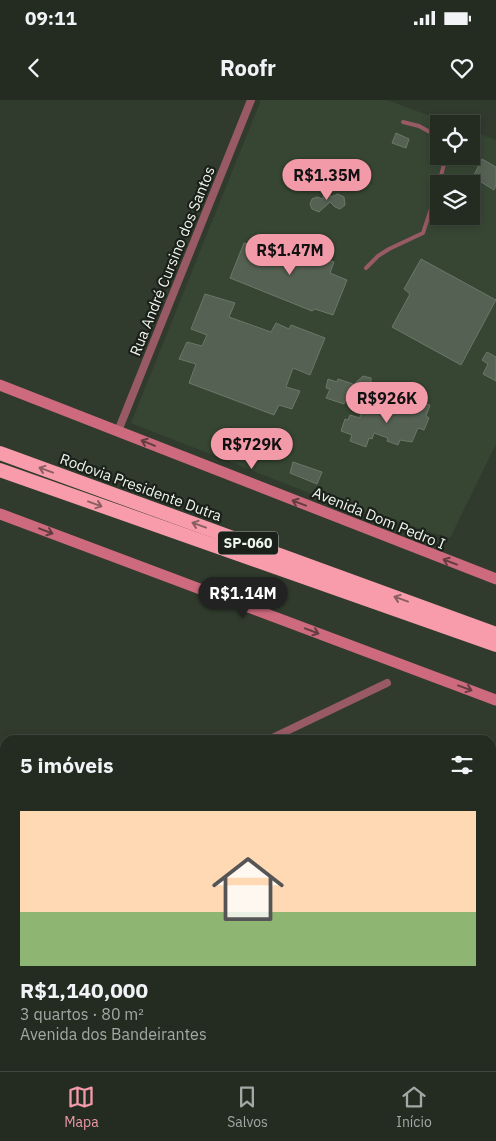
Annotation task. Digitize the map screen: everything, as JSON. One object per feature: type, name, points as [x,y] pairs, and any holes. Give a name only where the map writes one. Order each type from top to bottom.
[{"type":"highway","name":"Rodovia Presidente Dutra","points":[[0,453],[496,634]]},
{"type":"highway","name":"Rodovia Presidente Dutra","points":[[0,470],[496,645]]},
{"type":"main road","name":"Avenida Dom Pedro I","points":[[0,385],[496,579]]},
{"type":"main road","points":[[0,514],[496,700]]},
{"type":"street","name":"Rua André Cursino dos Santos","points":[[118,431],[251,100]]},
{"type":"street","points":[[279,735],[388,683]]},
{"type":"lane","points":[[403,122],[430,131]]},
{"type":"lane","points":[[366,268],[378,256],[389,249],[422,233],[430,210]]},
{"type":"shaded area","points":[[261,100],[387,100],[430,116],[430,165],[480,165],[480,134],[496,140],[496,444],[450,538],[322,498],[131,423]]},
{"type":"building","points":[[396,133],[409,139],[406,148],[392,143]]},
{"type":"building","points":[[482,159],[496,167],[496,185],[494,190],[480,181],[480,175],[474,175]]},
{"type":"building","points":[[324,190],[329,190],[331,197],[338,194],[344,197],[345,205],[340,209],[330,202],[319,212],[312,209],[310,204],[312,199],[317,197],[323,199]]},
{"type":"building","points":[[264,238],[334,262],[330,273],[347,280],[333,315],[315,309],[312,311],[230,278],[244,243],[259,247]]},
{"type":"building","points":[[421,259],[496,300],[461,365],[392,327],[410,294],[404,289]]},
{"type":"building","points":[[205,294],[235,303],[229,317],[271,332],[276,323],[289,329],[291,325],[325,338],[310,375],[293,368],[286,387],[300,391],[292,409],[279,405],[274,415],[189,383],[196,364],[179,359],[187,342],[202,346],[207,335],[191,329]]},
{"type":"building","points":[[487,352],[496,357],[496,381],[483,374],[488,364],[482,360]]},
{"type":"building","points":[[363,376],[371,378],[371,385],[366,390],[352,386]]},
{"type":"building","points":[[328,379],[337,382],[338,379],[353,384],[344,404],[326,398],[330,389],[326,388]]},
{"type":"building","points":[[416,401],[430,405],[426,416],[429,418],[424,430],[418,428],[412,442],[400,440],[398,445],[387,441],[388,438],[374,433],[372,439],[369,438],[366,447],[350,441],[352,435],[341,431],[345,419],[348,420],[350,415],[360,418],[361,409],[365,407],[382,414],[383,412],[392,414],[396,405],[412,412]]},
{"type":"building","points":[[293,462],[322,472],[317,484],[290,473]]},
{"type":"waterway","points":[[496,798],[496,808]]}]
